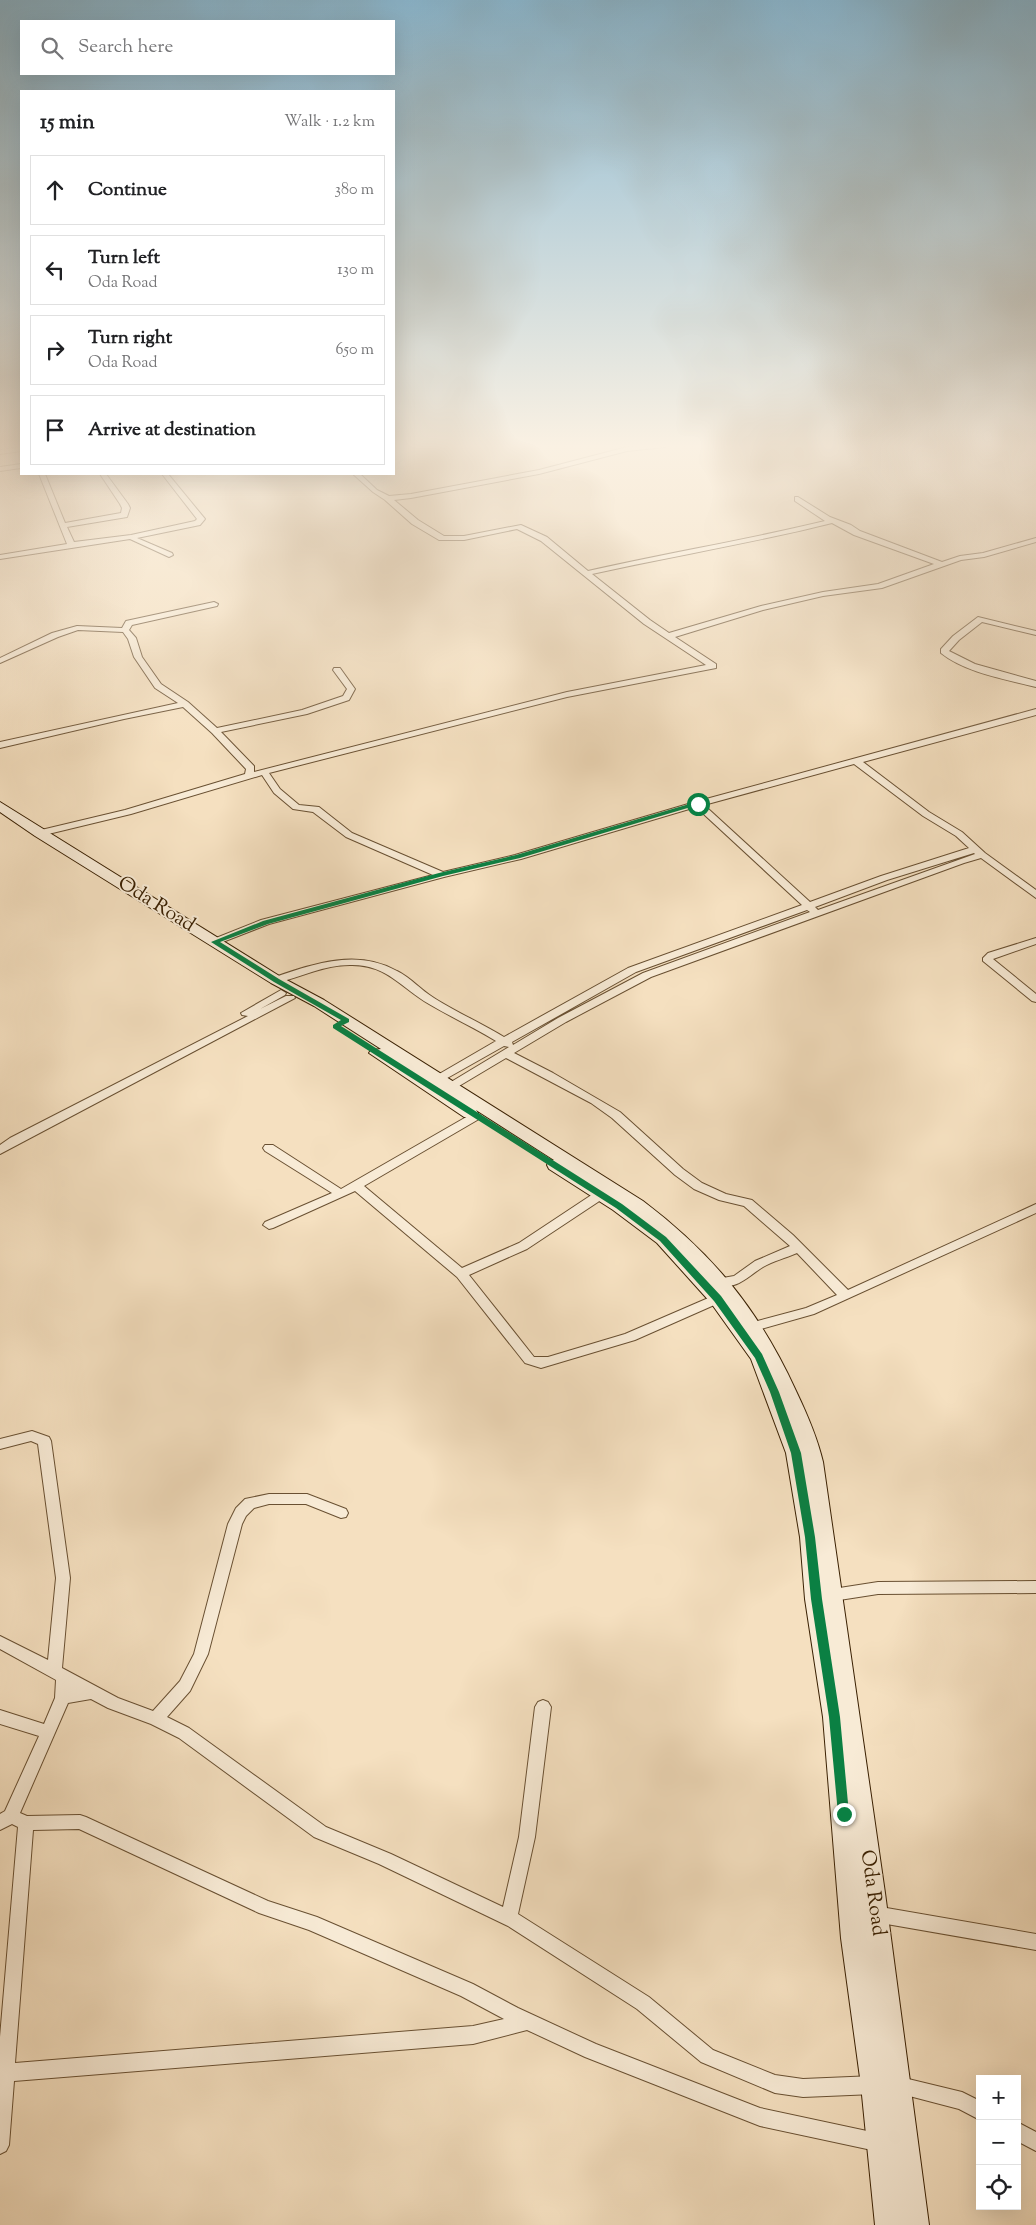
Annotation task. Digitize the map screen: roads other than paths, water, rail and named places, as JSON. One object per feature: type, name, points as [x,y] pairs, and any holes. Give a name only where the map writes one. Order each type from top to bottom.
[{"type":"street","points":[[0,557],[53,549]]},
{"type":"street","points":[[157,549],[168,555]]},
{"type":"street","points":[[40,833],[128,812],[264,772],[567,695],[713,666],[647,622],[557,549]]},
{"type":"street","points":[[588,573],[701,549]]},
{"type":"street","points":[[898,549],[941,564]]},
{"type":"street","points":[[669,636],[761,608],[824,594],[879,586],[941,564],[1001,549]]},
{"type":"street","points":[[125,630],[130,624],[143,619],[214,604]]},
{"type":"street","points":[[1036,633],[981,619],[956,638],[944,651],[954,658],[967,663],[1036,684]]},
{"type":"street","points":[[0,661],[55,635],[77,628],[125,630],[132,638],[138,657],[158,686],[185,704],[215,730],[236,755],[252,768],[250,776]]},
{"type":"street","points":[[215,730],[304,712],[346,698],[351,689],[337,670]]},
{"type":"street","points":[[0,745],[185,704]]},
{"type":"street","points":[[215,942],[265,922],[518,857],[698,804],[1036,712]]},
{"type":"street","points":[[857,762],[926,814],[959,834],[979,852],[1036,894]]},
{"type":"street","points":[[264,772],[277,792],[296,807],[316,809],[349,835],[442,875]]},
{"type":"street","points":[[698,804],[812,910]]},
{"type":"street","name":"Oda Road","points":[[0,806],[215,942],[282,991]]},
{"type":"street","name":"Oda Road","points":[[0,818],[198,944],[341,1023],[444,1083],[608,1185],[662,1223],[719,1290],[759,1357],[796,1453],[810,1537],[816,1599],[834,1717],[853,1938],[874,2085],[889,2225]]},
{"type":"street","points":[[444,1083],[562,1020],[650,969],[812,910],[961,861],[979,852]]},
{"type":"street","points":[[1036,941],[988,958],[989,962],[1036,999]]},
{"type":"street","points":[[0,1142],[48,1120],[150,1068],[332,964],[347,961],[371,962],[394,972],[429,1000],[508,1048],[522,1063],[549,1075],[596,1101],[616,1115],[679,1172],[698,1186],[722,1197],[748,1203],[789,1238],[846,1296]]},
{"type":"street","name":"Oda Road","points":[[341,1023],[474,1116],[535,1152],[619,1206],[663,1239],[719,1290],[754,1326],[778,1368],[810,1449],[833,1595],[875,1914],[900,2086],[916,2225]]},
{"type":"street","points":[[269,1225],[341,1194],[474,1116]]},
{"type":"street","points":[[0,1150],[48,1120]]},
{"type":"street","points":[[269,1148],[341,1194]]},
{"type":"street","points":[[355,1185],[431,1246],[461,1274],[530,1360],[541,1363],[630,1337],[737,1280],[757,1265],[797,1248]]},
{"type":"street","points":[[461,1274],[522,1246],[600,1195]]},
{"type":"street","points":[[754,1326],[810,1311],[846,1296],[1036,1208]]},
{"type":"street","points":[[0,1444],[32,1436],[44,1441],[62,1578],[59,1674],[63,1698],[12,1821],[6,2073],[0,2145]]},
{"type":"street","points":[[156,1719],[185,1686],[201,1654],[235,1524],[246,1506],[250,1502],[269,1499],[307,1499],[341,1513]]},
{"type":"street","points":[[833,1595],[897,1587],[1036,1587]]},
{"type":"street","points":[[4,1647],[113,1703],[156,1719],[184,1733],[320,1832],[385,1859],[509,1918],[643,2003],[707,2056],[775,2084],[803,2088],[874,2085]]},
{"type":"street","points":[[63,1698],[92,1692]]},
{"type":"street","points":[[509,1918],[527,1837],[543,1707]]},
{"type":"street","points":[[0,1717],[49,1732]]},
{"type":"street","points":[[12,1821],[80,1822],[264,1908],[311,1923],[467,1990],[591,2051],[731,2107],[760,2117],[880,2143],[906,2143]]},
{"type":"street","points":[[875,1914],[1036,1942]]},
{"type":"street","points":[[6,2073],[473,2035],[528,2021]]},
{"type":"street","points":[[900,2086],[962,2102],[976,2109]]},
{"type":"street","points":[[1021,2134],[1036,2142]]}]
